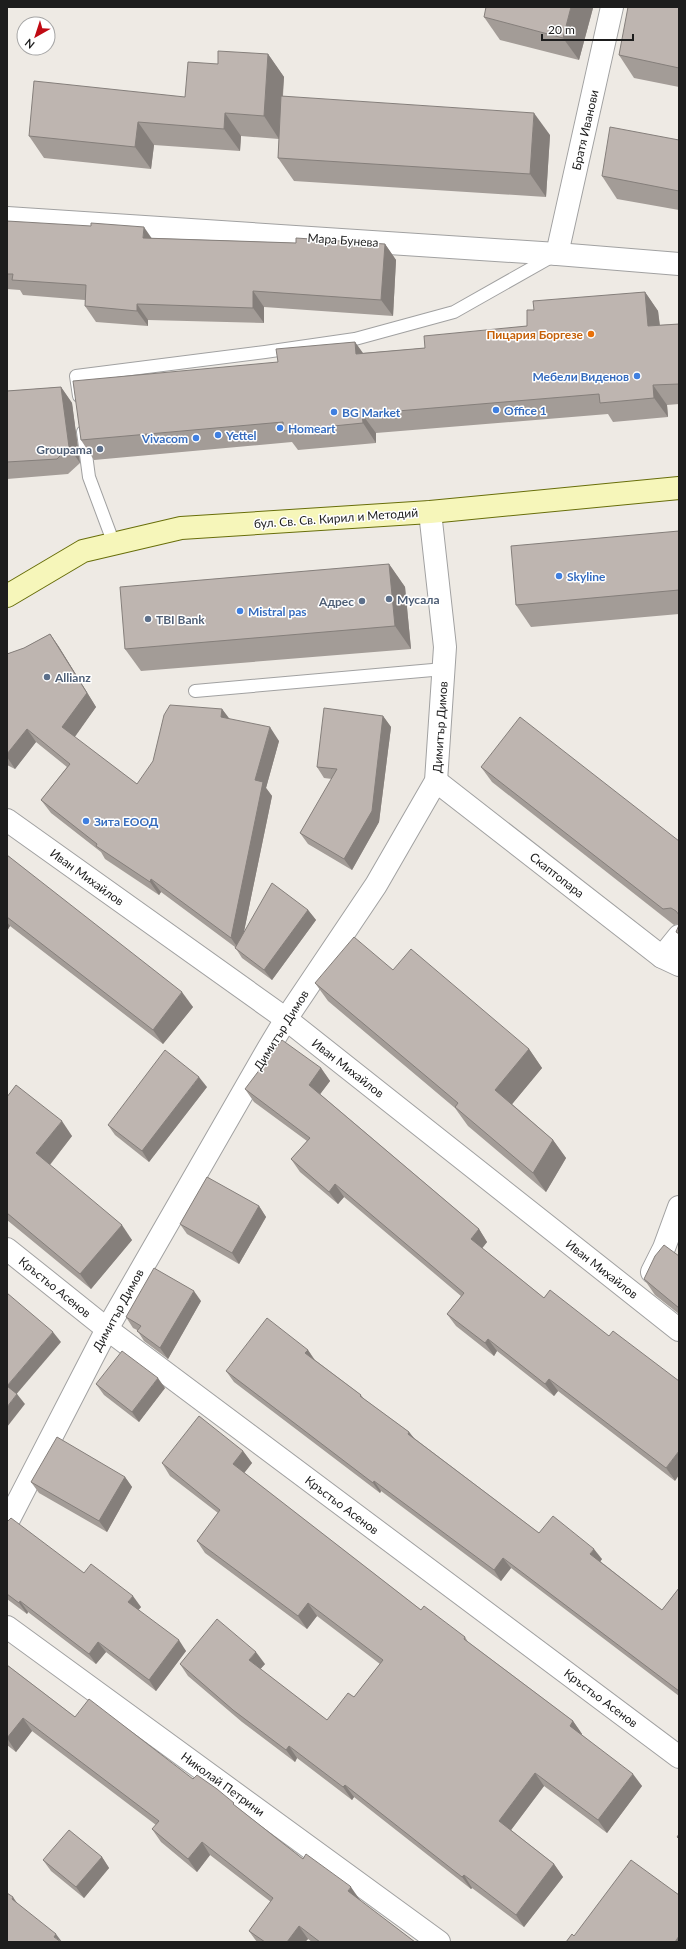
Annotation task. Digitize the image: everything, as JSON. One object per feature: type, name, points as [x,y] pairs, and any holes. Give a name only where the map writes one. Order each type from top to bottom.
[{"type":"street","name":"Братя Иванови","points":[[557,254],[612,7]]},
{"type":"street","name":"Мара Бунева","points":[[7,218],[557,254],[679,264]]},
{"type":"street","name":"бул. Св. Св. Кирил и Методий","points":[[7,596],[83,551],[181,528],[430,512],[679,488]]},
{"type":"street","name":"Димитър Димов","points":[[7,1522],[106,1329],[286,1020],[376,885],[436,781],[445,647],[430,512]]},
{"type":"street","name":"Скаптопара","points":[[436,781],[670,961]]},
{"type":"street","name":"Иван Михайлов","points":[[7,820],[286,1020],[679,1330]]},
{"type":"street","points":[[670,961],[679,936]]},
{"type":"street","points":[[639,1298],[664,1248],[679,1207]]},
{"type":"street","name":"Кръстьо Асенов","points":[[7,1249],[106,1329],[679,1757]]},
{"type":"street","name":"Николай Петрини","points":[[7,1627],[439,1942]]},
{"type":"lane","points":[[80,407],[76,376],[355,339],[454,312],[557,254]]},
{"type":"lane","points":[[82,423],[89,477],[114,544]]},
{"type":"lane","points":[[196,691],[444,669]]},
{"type":"building","points":[[486,7],[571,7],[563,38],[484,17]]},
{"type":"building","points":[[628,7],[679,7],[679,68],[619,55]]},
{"type":"building","points":[[218,51],[268,54],[264,116],[225,113],[224,129],[138,122],[135,147],[29,136],[34,81],[185,97],[188,62],[218,64]]},
{"type":"building","points":[[281,96],[534,113],[530,174],[278,158]]},
{"type":"building","points":[[610,127],[679,140],[679,191],[602,176]]},
{"type":"building","points":[[7,221],[91,226],[91,223],[144,227],[143,238],[296,243],[296,238],[385,244],[381,300],[253,291],[253,308],[137,304],[137,311],[85,306],[86,285],[12,280],[13,274],[7,274]]},
{"type":"building","points":[[645,292],[648,326],[679,324],[679,384],[653,385],[654,398],[600,403],[599,394],[362,414],[363,423],[284,431],[283,422],[81,440],[73,381],[278,362],[276,349],[355,342],[356,354],[425,348],[424,336],[527,326],[527,310],[534,310],[533,301]]},
{"type":"building","points":[[61,387],[69,447],[57,459],[7,462],[7,391]]},
{"type":"building","points":[[679,531],[679,590],[516,605],[511,546]]},
{"type":"building","points":[[389,564],[395,626],[125,649],[120,587]]},
{"type":"building","points":[[50,634],[87,693],[62,727],[137,784],[153,761],[164,715],[170,705],[222,709],[221,717],[270,727],[255,780],[263,782],[231,938],[151,879],[150,882],[96,846],[97,844],[41,800],[70,764],[27,729],[7,754],[7,654],[24,648]]},
{"type":"building","points":[[324,708],[383,716],[372,811],[344,859],[300,833],[337,769],[317,767]]},
{"type":"building","points":[[520,717],[679,841],[679,915],[671,908],[663,909],[481,767]]},
{"type":"building","points":[[7,855],[182,992],[153,1030],[7,917]]},
{"type":"building","points":[[272,883],[308,910],[264,970],[235,948]]},
{"type":"building","points":[[679,925],[679,934],[676,932]]},
{"type":"building","points":[[354,937],[393,970],[411,949],[529,1049],[495,1090],[553,1140],[533,1173],[455,1107],[458,1103],[315,983]]},
{"type":"building","points":[[282,1040],[321,1068],[309,1085],[479,1229],[471,1239],[544,1298],[550,1290],[609,1336],[613,1331],[679,1381],[679,1451],[666,1468],[549,1379],[545,1384],[488,1339],[485,1343],[447,1314],[464,1293],[335,1184],[329,1192],[291,1159],[310,1138],[245,1089]]},
{"type":"building","points":[[165,1050],[199,1077],[142,1151],[108,1125]]},
{"type":"building","points":[[16,1085],[62,1121],[36,1153],[122,1225],[80,1274],[7,1213],[7,1097]]},
{"type":"building","points":[[207,1177],[259,1206],[232,1253],[180,1224]]},
{"type":"building","points":[[664,1245],[679,1256],[679,1308],[644,1279],[655,1256]]},
{"type":"building","points":[[154,1268],[194,1291],[160,1348],[137,1331],[141,1326],[126,1317]]},
{"type":"building","points":[[7,1293],[53,1332],[7,1386]]},
{"type":"building","points":[[267,1318],[308,1350],[305,1353],[409,1432],[408,1434],[539,1533],[553,1516],[594,1549],[590,1554],[662,1610],[679,1588],[679,1691],[503,1558],[494,1570],[374,1481],[373,1483],[226,1371]]},
{"type":"building","points":[[122,1351],[158,1378],[132,1412],[96,1384]]},
{"type":"building","points":[[7,1386],[17,1394],[7,1407]]},
{"type":"building","points":[[199,1416],[243,1451],[233,1464],[421,1610],[424,1606],[465,1637],[464,1639],[573,1721],[570,1726],[633,1774],[598,1820],[535,1773],[499,1821],[554,1864],[516,1915],[464,1875],[462,1877],[345,1785],[343,1787],[289,1746],[286,1750],[233,1710],[180,1664],[217,1619],[256,1652],[249,1660],[327,1720],[348,1693],[354,1697],[383,1660],[308,1603],[298,1616],[197,1541],[220,1510],[162,1463]]},
{"type":"building","points":[[57,1437],[125,1477],[99,1521],[31,1482]]},
{"type":"building","points":[[11,1518],[84,1573],[91,1564],[133,1596],[128,1602],[179,1640],[149,1680],[98,1642],[89,1654],[20,1601],[19,1603],[7,1594],[7,1522]]},
{"type":"building","points":[[7,1665],[75,1717],[89,1699],[193,1779],[197,1775],[217,1789],[234,1803],[233,1804],[303,1859],[306,1854],[350,1886],[351,1887],[348,1891],[415,1942],[320,1942],[299,1926],[287,1942],[265,1942],[249,1931],[273,1898],[202,1842],[188,1859],[152,1829],[159,1821],[23,1718],[7,1738]]},
{"type":"building","points":[[69,1830],[102,1857],[76,1887],[43,1860]]},
{"type":"building","points":[[631,1860],[679,1895],[679,1936],[675,1942],[566,1942],[572,1934],[574,1936]]},
{"type":"building","points":[[7,1893],[13,1897],[12,1899],[56,1934],[54,1937],[61,1942],[7,1942]]},
{"type":"place","name":"Пицария Боргезе","points":[[591,334]]},
{"type":"place","name":"Мебели Виденов","points":[[637,376]]},
{"type":"place","name":"Office 1","points":[[496,410]]},
{"type":"place","name":"BG Market","points":[[334,412]]},
{"type":"place","name":"Homeart","points":[[280,428]]},
{"type":"place","name":"Yettel","points":[[218,435]]},
{"type":"place","name":"Vivacom","points":[[196,438]]},
{"type":"place","name":"Groupama","points":[[100,449]]},
{"type":"place","name":"Skyline","points":[[559,576]]},
{"type":"place","name":"Мусала","points":[[389,599]]},
{"type":"place","name":"Адрес","points":[[362,601]]},
{"type":"place","name":"Mistral pas","points":[[240,611]]},
{"type":"place","name":"TBI Bank","points":[[148,619]]},
{"type":"place","name":"Allianz","points":[[47,677]]},
{"type":"place","name":"Зита ЕООД","points":[[86,821]]}]
